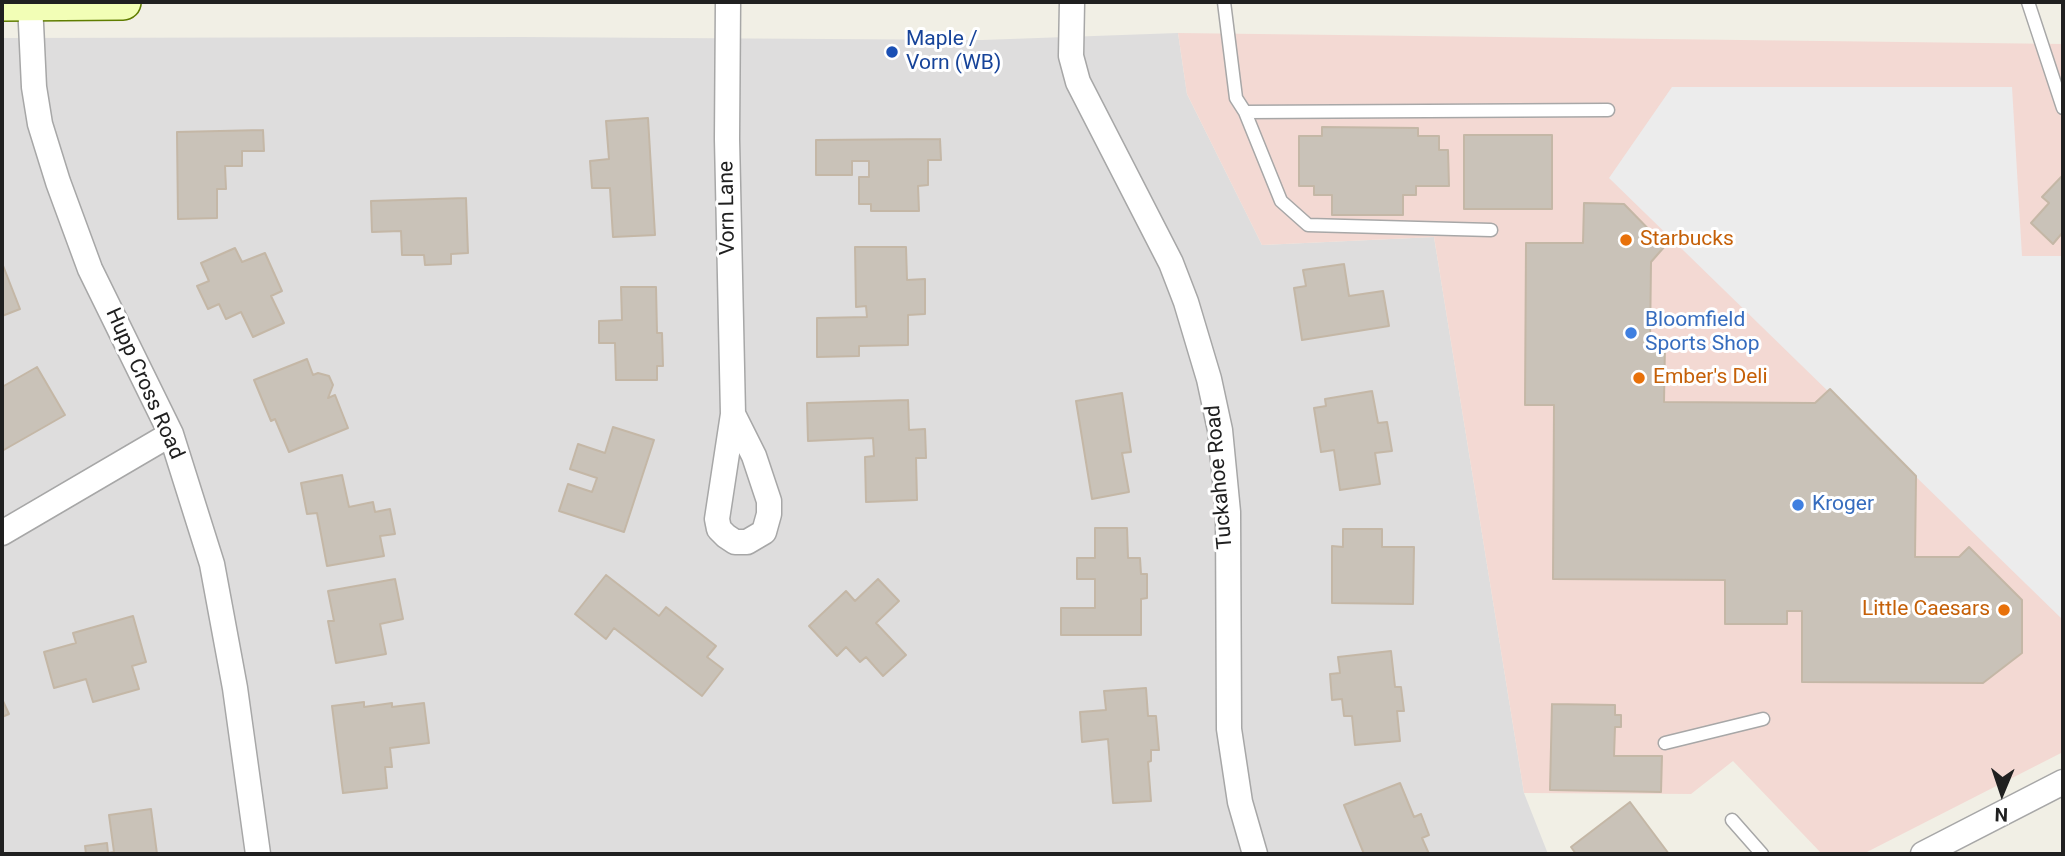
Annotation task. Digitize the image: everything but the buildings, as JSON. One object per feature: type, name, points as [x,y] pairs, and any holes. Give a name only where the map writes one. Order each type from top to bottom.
[{"type":"main road","points":[[2,2],[123,2]]},
{"type":"street","name":"Hupp Cross Road","points":[[30,2],[34,87],[40,124],[58,182],[90,269],[171,434],[212,564],[235,688],[258,854]]},
{"type":"street","name":"Vorn Lane","points":[[728,2],[727,139],[733,414]]},
{"type":"street","name":"Tuckahoe Road","points":[[1072,2],[1071,56],[1078,82],[1171,263],[1199,342],[1220,430],[1228,512],[1229,729],[1240,802],[1255,854]]},
{"type":"street","points":[[2,533],[171,434]]},
{"type":"street","points":[[1923,854],[2063,782]]},
{"type":"lane","points":[[1224,2],[1236,98],[1245,112],[1281,201],[1308,225],[1491,230]]},
{"type":"lane","points":[[2028,2],[2063,108]]},
{"type":"lane","points":[[1245,112],[1608,110]]},
{"type":"lane","points":[[1665,743],[1763,719]]},
{"type":"lane","points":[[1732,820],[1762,854]]},
{"type":"shaded area","points":[[1178,33],[1187,94],[1262,245],[1434,237],[1524,793],[1548,854],[2,854],[2,38],[982,40]]},
{"type":"shaded area","points":[[1178,33],[2063,44],[2063,752],[1863,854],[1822,854],[1733,761],[1691,794],[1524,793],[1434,237],[1262,245],[1187,94]]},
{"type":"shaded area","points":[[1672,87],[2012,87],[2022,256],[2063,256],[2063,620],[1609,178]]},
{"type":"place","name":"Maple / Vorn (WB)","points":[[892,52]]},
{"type":"place","name":"Starbucks","points":[[1626,240]]},
{"type":"place","name":"Bloomfield Sports Shop","points":[[1631,333]]},
{"type":"place","name":"Ember's Deli","points":[[1639,378]]},
{"type":"place","name":"Kroger","points":[[1798,505]]},
{"type":"place","name":"Little Caesars","points":[[2004,610]]}]
